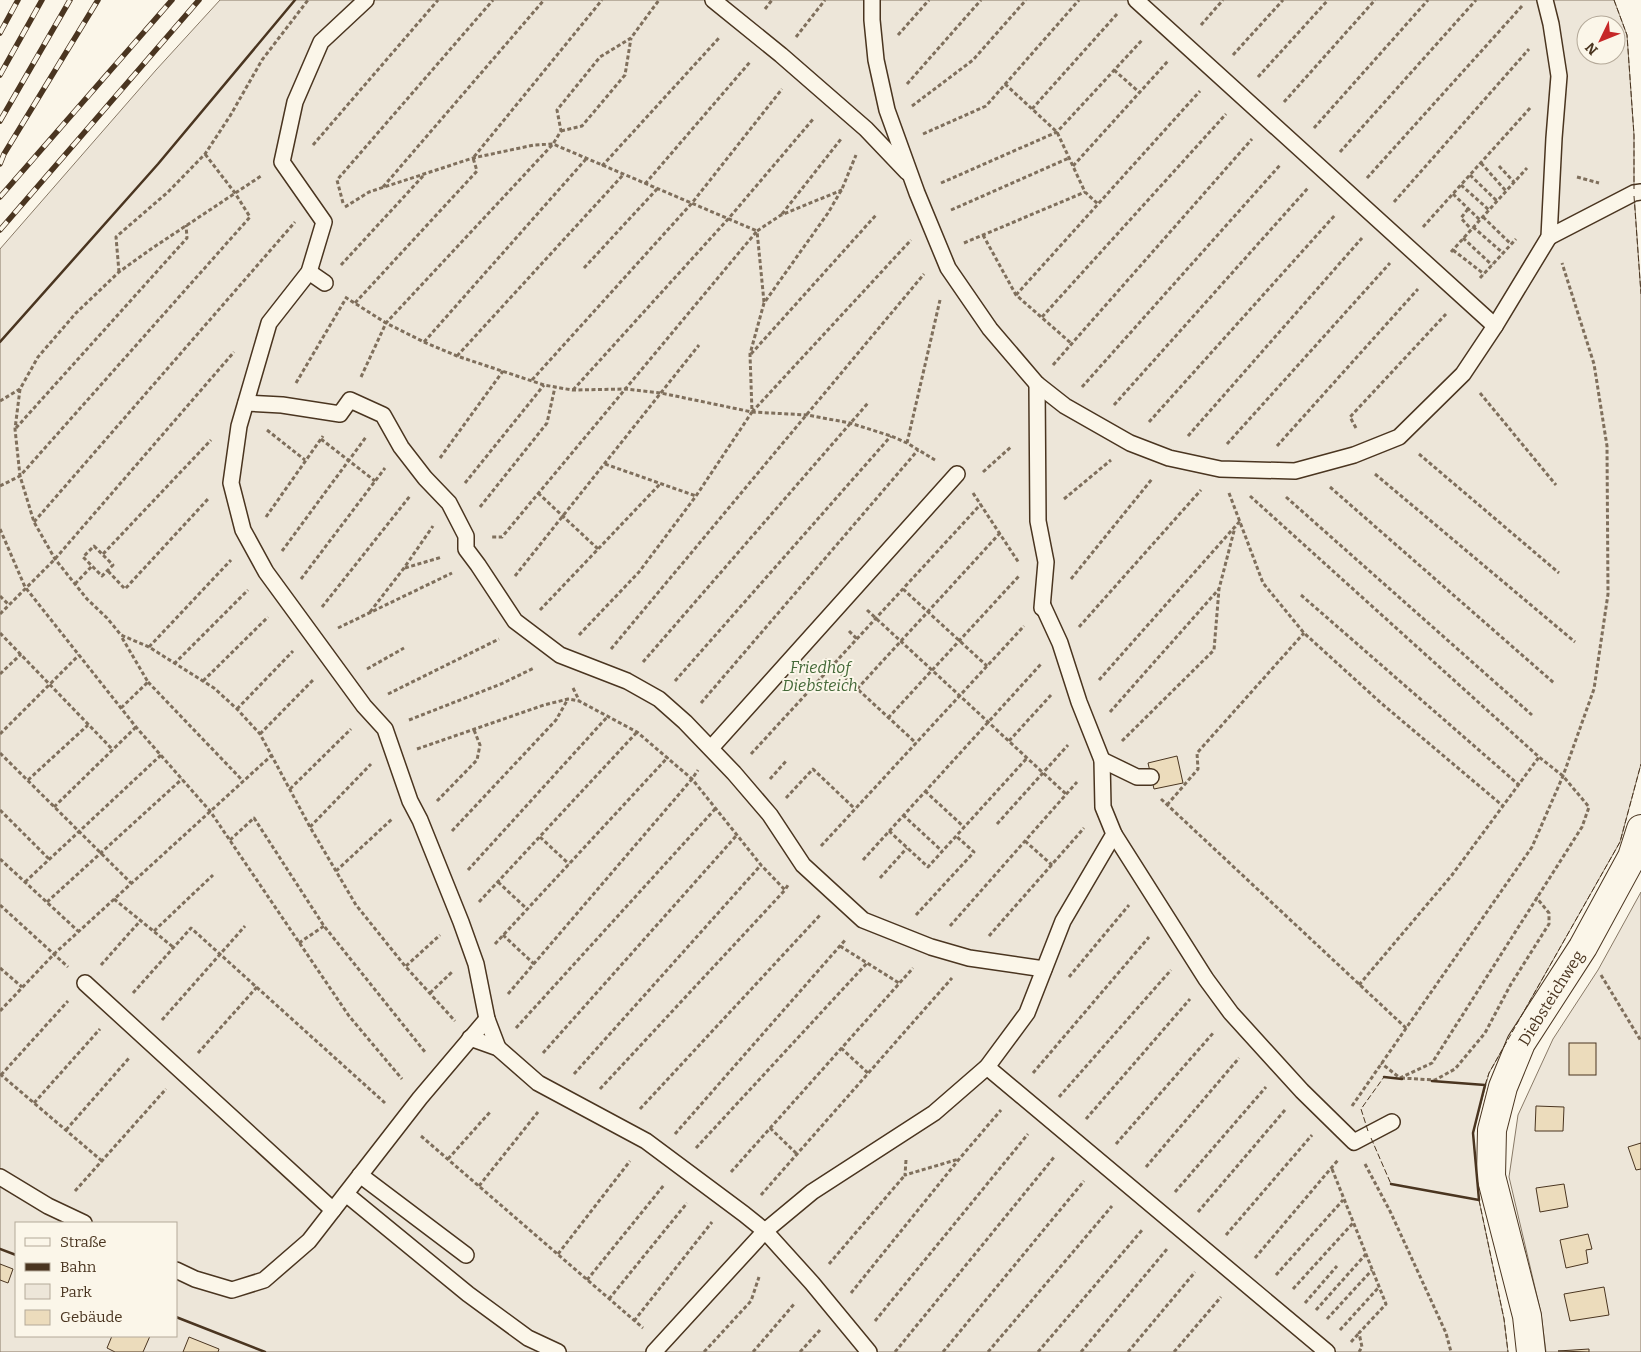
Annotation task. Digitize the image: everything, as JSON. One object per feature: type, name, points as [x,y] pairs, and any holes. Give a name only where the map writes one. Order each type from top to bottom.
[{"type":"street","name":"Diebsteichweg","points":[[1531,1352],[1527,1316],[1491,1176],[1492,1130],[1503,1087],[1521,1043],[1583,947],[1632,857],[1641,829]]},
{"type":"lane","points":[[366,0],[321,42],[295,102],[286,167],[324,222],[309,272],[269,323],[239,426],[231,483],[243,530],[266,572],[285,600],[385,729],[410,801],[433,851],[476,964],[488,1019],[498,1048]]},
{"type":"lane","points":[[712,0],[781,54],[861,125],[915,186]]},
{"type":"lane","points":[[872,0],[876,60],[886,110],[948,268],[990,329],[1036,384],[1065,406],[1130,444],[1169,458],[1220,469],[1295,472],[1354,455],[1399,437],[1463,374],[1495,326],[1549,237],[1559,76],[1551,24],[1545,0]]},
{"type":"lane","points":[[1130,4],[1159,21],[1184,43],[1495,326]]},
{"type":"lane","points":[[1549,237],[1637,192]]},
{"type":"lane","points":[[309,272],[325,283]]},
{"type":"lane","points":[[1036,384],[1038,521],[1046,562],[1043,608],[1060,645],[1079,702],[1102,758],[1103,807],[1114,834],[1206,979],[1231,1013],[1296,1086],[1354,1142],[1392,1122]]},
{"type":"lane","points":[[246,403],[282,405],[340,414],[350,400],[383,415],[401,447],[425,478],[449,503],[466,536],[466,550],[515,621],[560,655],[627,681],[659,699],[685,722],[734,773],[770,815],[803,865],[863,920],[931,947],[970,958],[1044,969]]},
{"type":"lane","points":[[711,748],[957,474]]},
{"type":"lane","points":[[1102,758],[1144,777]]},
{"type":"lane","points":[[658,1348],[765,1231],[812,1192],[934,1113],[987,1067],[1027,1013],[1064,921],[1114,834]]},
{"type":"lane","points":[[84,983],[333,1210]]},
{"type":"lane","points":[[178,1271],[195,1279],[232,1290],[264,1280],[309,1241],[420,1098],[488,1019]]},
{"type":"lane","points":[[470,1038],[498,1048],[538,1083],[646,1141],[744,1214],[765,1231],[781,1248],[864,1346]]},
{"type":"lane","points":[[987,1067],[1325,1350]]},
{"type":"lane","points":[[360,1175],[466,1255]]},
{"type":"lane","points":[[0,1177],[48,1206],[82,1222]]},
{"type":"lane","points":[[346,1194],[468,1294],[528,1338],[558,1352]]},
{"type":"path","points":[[118,272],[116,237],[162,198],[205,154],[230,116],[262,60],[308,0]]},
{"type":"path","points":[[243,781],[148,682],[120,635],[107,618],[87,599],[55,559],[34,522],[20,476],[15,429],[20,389],[38,357],[76,313],[118,272],[235,192],[286,167],[438,0]]},
{"type":"path","points":[[493,0],[337,180],[344,208],[369,192],[473,158],[534,145],[553,144],[757,231]]},
{"type":"path","points":[[383,188],[544,0]]},
{"type":"path","points":[[473,158],[602,0]]},
{"type":"path","points":[[561,131],[582,126],[625,74],[632,38],[659,0]]},
{"type":"path","points":[[781,54],[825,0]]},
{"type":"path","points":[[876,60],[929,0]]},
{"type":"path","points":[[909,82],[981,0]]},
{"type":"path","points":[[892,122],[973,60],[1026,0]]},
{"type":"path","points":[[900,144],[986,106],[1079,0]]},
{"type":"path","points":[[1073,166],[1223,0]]},
{"type":"path","points":[[1016,294],[1283,0]]},
{"type":"path","points":[[1042,317],[1328,0]]},
{"type":"path","points":[[1036,384],[1374,0]]},
{"type":"path","points":[[1065,406],[1428,0]]},
{"type":"path","points":[[1096,424],[1476,0]]},
{"type":"path","points":[[1038,521],[1130,444],[1527,0]]},
{"type":"path","points":[[1032,109],[1130,4]]},
{"type":"path","points":[[602,166],[737,19]]},
{"type":"path","points":[[915,186],[1057,132],[1159,21]]},
{"type":"path","points":[[583,1108],[785,890],[803,865],[986,666],[1043,608],[1169,458],[1551,24]]},
{"type":"path","points":[[350,400],[386,323],[553,144],[561,131],[558,110],[600,56],[632,38]]},
{"type":"path","points":[[645,184],[767,43]]},
{"type":"path","points":[[532,381],[692,203],[798,69]]},
{"type":"path","points":[[1114,70],[1139,92]]},
{"type":"path","points":[[1503,806],[1381,703],[1304,633],[1263,583],[1215,457],[1559,76]]},
{"type":"path","points":[[1005,84],[1057,132],[1085,192],[1098,204]]},
{"type":"path","points":[[572,390],[729,218],[830,99]]},
{"type":"path","points":[[752,412],[750,354],[764,303],[828,214],[842,189],[861,125]]},
{"type":"path","points":[[781,215],[861,125]]},
{"type":"path","points":[[1532,715],[1255,470],[1554,138]]},
{"type":"path","points":[[0,486],[20,476],[250,217],[235,192],[205,154]]},
{"type":"path","points":[[355,303],[477,172],[473,158]]},
{"type":"path","points":[[385,729],[501,684],[560,655],[639,572],[696,496],[752,412],[928,220],[1069,158]]},
{"type":"path","points":[[424,342],[586,159]]},
{"type":"path","points":[[1480,163],[1506,190]]},
{"type":"path","points":[[1499,166],[1514,182]]},
{"type":"path","points":[[1552,170],[1637,192]]},
{"type":"path","points":[[424,175],[325,283],[386,323],[457,356],[544,385],[572,390],[625,389],[661,393],[752,412],[807,415],[850,423],[907,443],[957,474],[981,504],[1024,570],[888,718]]},
{"type":"path","points":[[457,356],[623,175]]},
{"type":"path","points":[[1470,175],[1497,201]]},
{"type":"path","points":[[1461,185],[1489,210]]},
{"type":"path","points":[[584,268],[657,189]]},
{"type":"path","points":[[502,537],[757,231],[781,215],[842,189]]},
{"type":"path","points":[[595,668],[942,253],[1085,192]]},
{"type":"path","points":[[1453,194],[1468,209],[1511,244]]},
{"type":"path","points":[[34,522],[311,203]]},
{"type":"path","points":[[1468,209],[1460,218],[1503,253]]},
{"type":"path","points":[[750,354],[876,215]]},
{"type":"path","points":[[15,429],[187,238],[186,225]]},
{"type":"path","points":[[757,231],[764,303]]},
{"type":"path","points":[[983,235],[1016,294],[1072,344]]},
{"type":"path","points":[[1337,1127],[1532,847],[1563,776],[1594,689],[1608,594],[1607,446],[1594,364],[1563,265],[1549,237]]},
{"type":"path","points":[[1464,238],[1492,265]]},
{"type":"path","points":[[1453,250],[1484,274]]},
{"type":"path","points":[[907,443],[948,268]]},
{"type":"path","points":[[0,614],[55,559],[229,355],[269,323]]},
{"type":"path","points":[[499,596],[699,345]]},
{"type":"path","points":[[237,708],[311,633],[502,371]]},
{"type":"path","points":[[1463,374],[1556,485]]},
{"type":"path","points":[[370,612],[404,568],[449,503],[544,385]]},
{"type":"path","points":[[463,528],[547,423],[555,387]]},
{"type":"path","points":[[0,401],[20,389]]},
{"type":"path","points":[[627,681],[868,403]]},
{"type":"path","points":[[249,541],[340,414]]},
{"type":"path","points":[[266,572],[383,415]]},
{"type":"path","points":[[957,474],[982,473],[1037,424]]},
{"type":"path","points":[[266,430],[306,460]]},
{"type":"path","points":[[659,699],[891,436]]},
{"type":"path","points":[[1399,437],[1559,573]]},
{"type":"path","points":[[103,554],[212,439]]},
{"type":"path","points":[[321,439],[376,481]]},
{"type":"path","points":[[203,682],[285,600],[401,447]]},
{"type":"path","points":[[685,722],[918,450]]},
{"type":"path","points":[[1354,455],[1575,642]]},
{"type":"path","points":[[604,464],[696,496]]},
{"type":"path","points":[[1307,467],[1554,683]]},
{"type":"path","points":[[863,860],[1220,469]]},
{"type":"path","points":[[1220,469],[1539,757],[1563,776],[1589,807],[1582,827],[1536,897],[1440,1052],[1432,1063],[1400,1078]]},
{"type":"path","points":[[108,570],[126,588],[233,472]]},
{"type":"path","points":[[538,493],[598,549]]},
{"type":"path","points":[[734,773],[981,504]]},
{"type":"path","points":[[1079,702],[1240,522]]},
{"type":"path","points":[[609,1299],[709,1188],[770,1128],[1066,794],[1214,650],[1219,589],[1234,527]]},
{"type":"path","points":[[0,529],[25,587],[136,727],[210,811],[349,1016],[420,1098]]},
{"type":"path","points":[[857,689],[1000,533]]},
{"type":"path","points":[[94,546],[113,565],[102,576],[92,566],[83,557],[94,546]]},
{"type":"path","points":[[404,568],[466,550]]},
{"type":"path","points":[[311,633],[370,612],[476,562]]},
{"type":"path","points":[[149,648],[227,564]]},
{"type":"path","points":[[75,584],[92,566]]},
{"type":"path","points":[[903,589],[986,666]]},
{"type":"path","points":[[997,824],[1043,773],[1089,728],[1219,589]]},
{"type":"path","points":[[849,594],[1066,794]]},
{"type":"path","points":[[1301,595],[1519,784]]},
{"type":"path","points":[[0,596],[9,605]]},
{"type":"path","points":[[174,664],[242,596]]},
{"type":"path","points":[[0,633],[113,750]]},
{"type":"path","points":[[1167,804],[1198,769],[1197,753],[1304,633]]},
{"type":"path","points":[[120,635],[149,648],[214,688],[237,708],[260,734],[310,827],[356,905],[406,966],[470,1038]]},
{"type":"path","points":[[806,642],[916,743]]},
{"type":"path","points":[[346,680],[404,648]]},
{"type":"path","points":[[0,674],[21,654]]},
{"type":"path","points":[[0,734],[78,655]]},
{"type":"path","points":[[260,734],[332,661]]},
{"type":"path","points":[[1009,741],[1070,674]]},
{"type":"path","points":[[121,708],[148,682]]},
{"type":"path","points":[[433,851],[556,720],[568,699]]},
{"type":"path","points":[[310,827],[393,751],[474,729],[544,705],[568,699],[579,701],[637,732],[668,757],[692,779],[761,865],[785,890]]},
{"type":"path","points":[[290,789],[369,710]]},
{"type":"path","points":[[449,891],[608,716]]},
{"type":"path","points":[[28,780],[88,725]]},
{"type":"path","points":[[54,807],[136,727]]},
{"type":"path","points":[[420,820],[477,760],[480,745],[474,729]]},
{"type":"path","points":[[406,966],[460,920],[498,882],[637,732]]},
{"type":"path","points":[[0,753],[131,883]]},
{"type":"path","points":[[0,1011],[54,954],[272,755]]},
{"type":"path","points":[[25,882],[161,756]]},
{"type":"path","points":[[476,964],[668,757]]},
{"type":"path","points":[[1359,984],[1452,876],[1539,757]]},
{"type":"path","points":[[889,831],[928,867],[1027,758]]},
{"type":"path","points":[[770,815],[813,769],[855,809]]},
{"type":"path","points":[[1144,777],[1167,804],[1406,1028]]},
{"type":"path","points":[[47,902],[182,779]]},
{"type":"path","points":[[488,1019],[692,779]]},
{"type":"path","points":[[925,791],[964,827]]},
{"type":"path","points":[[336,871],[410,801]]},
{"type":"path","points":[[744,1214],[1103,807]]},
{"type":"path","points":[[498,1048],[716,808]]},
{"type":"path","points":[[0,810],[49,859]]},
{"type":"path","points":[[903,815],[942,851]]},
{"type":"path","points":[[230,840],[254,818],[324,926],[441,1072]]},
{"type":"path","points":[[525,1072],[737,835]]},
{"type":"path","points":[[898,934],[974,852],[956,836]]},
{"type":"path","points":[[540,837],[569,864]]},
{"type":"path","points":[[1025,841],[1052,865]]},
{"type":"path","points":[[880,878],[907,848]]},
{"type":"path","points":[[0,859],[78,932]]},
{"type":"path","points":[[479,1186],[555,1092],[761,865]]},
{"type":"path","points":[[154,931],[212,875]]},
{"type":"path","points":[[498,882],[527,909]]},
{"type":"path","points":[[623,1128],[836,897]]},
{"type":"path","points":[[1381,1063],[1400,1078],[1434,1080],[1455,1069],[1485,1033],[1511,984],[1549,924],[1549,913],[1536,897]]},
{"type":"path","points":[[114,899],[174,948]]},
{"type":"path","points":[[1044,969],[1068,979],[1131,902]]},
{"type":"path","points":[[0,905],[84,983]]},
{"type":"path","points":[[660,1151],[863,920]]},
{"type":"path","points":[[299,944],[324,926]]},
{"type":"path","points":[[191,928],[448,1159],[634,1320],[658,1348]]},
{"type":"path","points":[[836,1312],[960,1158],[1155,930]]},
{"type":"path","points":[[503,935],[534,964]]},
{"type":"path","points":[[840,946],[899,983]]},
{"type":"path","points":[[1583,947],[1641,1041]]},
{"type":"path","points":[[587,1280],[680,1166],[867,963]]},
{"type":"path","points":[[0,968],[22,987]]},
{"type":"path","points":[[864,1346],[1043,1115],[1172,969]]},
{"type":"path","points":[[58,1210],[257,988]]},
{"type":"path","points":[[895,1352],[1070,1137],[1192,996]]},
{"type":"path","points":[[943,1352],[1100,1162],[1215,1031]]},
{"type":"path","points":[[841,1048],[868,1073]]},
{"type":"path","points":[[0,1074],[102,1160]]},
{"type":"path","points":[[448,1159],[490,1112]]},
{"type":"path","points":[[770,1128],[797,1154]]},
{"type":"path","points":[[905,1175],[906,1131]]},
{"type":"path","points":[[558,1254],[646,1141]]},
{"type":"path","points":[[1174,1352],[1354,1142],[1394,1220],[1446,1333],[1452,1352]]},
{"type":"path","points":[[753,1352],[905,1175],[960,1158]]},
{"type":"path","points":[[1332,1169],[1386,1304],[1359,1334],[1362,1347],[1359,1352]]},
{"type":"path","points":[[1258,1294],[1344,1200]]},
{"type":"path","points":[[634,1320],[728,1202]]},
{"type":"path","points":[[1275,1308],[1353,1224]]},
{"type":"path","points":[[704,1352],[751,1301],[753,1290],[761,1274],[781,1248]]},
{"type":"path","points":[[1299,1329],[1366,1254]]},
{"type":"path","points":[[1299,1329],[1337,1266]]},
{"type":"path","points":[[1299,1329],[1372,1270]]},
{"type":"path","points":[[1325,1350],[1379,1287]]},
{"type":"green space","name":"Friedhof Diebsteich","points":[[220,0],[1614,0],[1620,15],[1576,15],[1576,65],[1626,65],[1626,32],[1634,135],[1634,193],[1641,294],[1641,764],[1620,842],[1489,1073],[1473,1133],[1479,1200],[1504,1319],[1508,1352],[0,1352],[0,249],[156,70]]},
{"type":"green space","points":[[1641,892],[1641,1352],[1546,1352],[1541,1313],[1509,1177],[1518,1115],[1553,1039],[1598,970]]},
{"type":"building","points":[[1177,756],[1183,783],[1154,789],[1148,763]]},
{"type":"building","points":[[1569,1043],[1596,1043],[1596,1075],[1569,1075]]},
{"type":"building","points":[[1536,1106],[1564,1107],[1563,1131],[1535,1131]]},
{"type":"building","points":[[1641,1143],[1641,1169],[1636,1170],[1628,1147]]},
{"type":"building","points":[[1564,1184],[1568,1207],[1540,1212],[1536,1188]]},
{"type":"building","points":[[1588,1234],[1592,1249],[1586,1250],[1588,1263],[1566,1268],[1560,1240]]},
{"type":"building","points":[[0,1264],[13,1269],[8,1283],[0,1280]]},
{"type":"building","points":[[1604,1287],[1609,1315],[1570,1321],[1564,1294]]},
{"type":"building","points":[[112,1337],[150,1337],[143,1352],[115,1352],[107,1348]]},
{"type":"building","points":[[189,1337],[219,1349],[218,1352],[183,1352]]},
{"type":"building","points":[[1589,1349],[1589,1352],[1558,1351]]},
{"type":"railway","points":[[0,33],[18,0]]},
{"type":"railway","points":[[0,75],[42,0]]},
{"type":"railway","points":[[0,121],[70,0]]},
{"type":"railway","points":[[0,164],[4,154],[98,0]]},
{"type":"railway","points":[[0,197],[172,0]]},
{"type":"railway","points":[[0,230],[199,0]]},
{"type":"fence","points":[[1614,0],[1627,35],[1634,135],[1634,189]]},
{"type":"fence","points":[[1634,196],[1641,294]]},
{"type":"fence","points":[[1485,1085],[1489,1073],[1620,842],[1641,764]]},
{"type":"fence","points":[[1368,1131],[1361,1109],[1384,1077]]},
{"type":"fence","points":[[1371,1138],[1391,1184]]},
{"type":"fence","points":[[1479,1200],[1504,1319],[1508,1352]]},
{"type":"wall","points":[[0,342],[158,164],[295,0]]},
{"type":"wall","points":[[1384,1077],[1402,1079]]},
{"type":"wall","points":[[1391,1184],[1479,1200],[1473,1133],[1485,1085],[1432,1081]]},
{"type":"wall","points":[[0,1249],[15,1255]]},
{"type":"wall","points":[[178,1318],[265,1352]]}]
